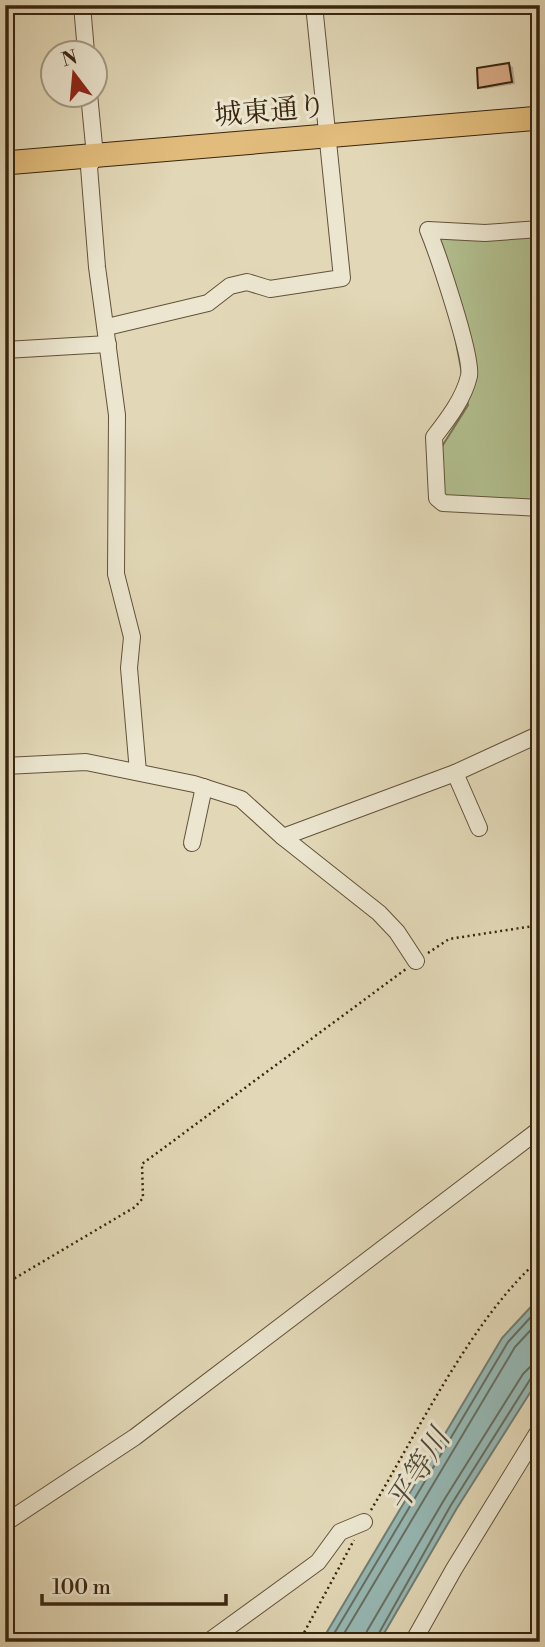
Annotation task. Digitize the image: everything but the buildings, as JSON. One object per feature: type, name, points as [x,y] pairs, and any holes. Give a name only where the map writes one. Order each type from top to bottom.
[{"type":"highway","name":"城東通り","points":[[5,163],[540,118]]},
{"type":"street","points":[[82,5],[85,38]]},
{"type":"street","points":[[107,327],[208,303],[230,286],[247,282],[271,289],[342,278],[314,5]]},
{"type":"street","points":[[90,108],[95,156],[89,167],[97,267],[117,415],[116,574],[132,637],[129,668],[138,772]]},
{"type":"street","points":[[540,229],[485,233],[428,230],[441,261],[448,293],[468,354],[469,375],[453,412],[434,437],[437,498],[443,503],[540,508]]},
{"type":"street","points":[[5,350],[108,344]]},
{"type":"street","points":[[283,837],[455,773],[540,734]]},
{"type":"street","points":[[5,766],[86,762],[204,787],[241,799],[283,837],[379,913],[397,932],[416,961]]},
{"type":"street","points":[[455,773],[478,828]]},
{"type":"street","points":[[192,843],[204,787]]},
{"type":"street","points":[[5,1522],[135,1437],[540,1129]]},
{"type":"street","points":[[413,1642],[454,1569],[540,1429]]},
{"type":"street","points":[[527,1449],[540,1462]]},
{"type":"street","points":[[208,1642],[318,1562],[340,1532],[364,1522]]},
{"type":"path","points":[[5,1284],[135,1207],[143,1198],[142,1164],[416,961],[449,939],[540,925]]},
{"type":"path","points":[[299,1642],[364,1522],[466,1352],[516,1280],[540,1259]]},
{"type":"green space","points":[[540,229],[540,502],[444,500],[441,448],[468,405],[436,237]]},
{"type":"water","points":[[540,1297],[540,1377],[457,1508],[379,1642],[321,1642],[502,1338]]},
{"type":"water label","name":"平等川","points":[[418,1470]]}]
